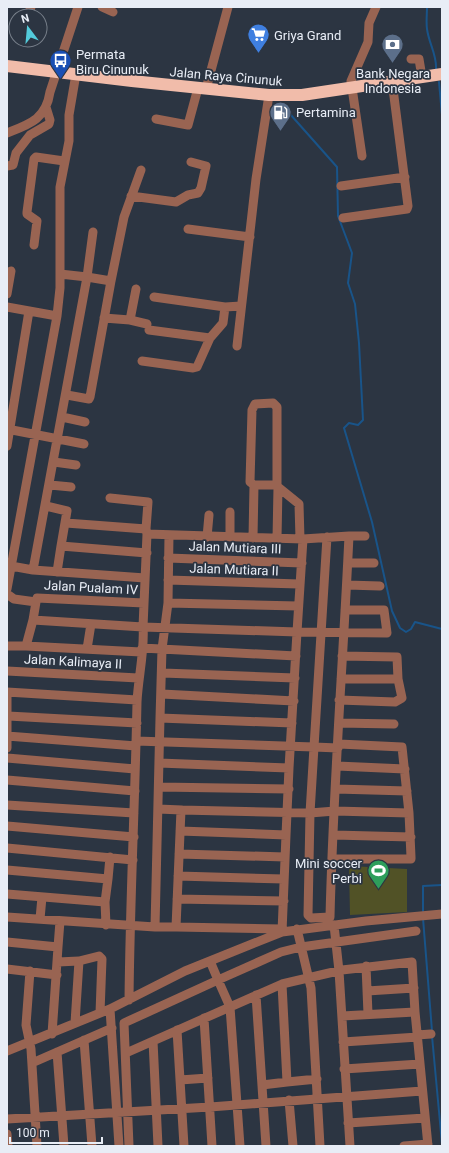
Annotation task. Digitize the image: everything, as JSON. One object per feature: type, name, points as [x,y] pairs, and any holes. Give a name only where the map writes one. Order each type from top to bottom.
[{"type":"highway","name":"Jalan Raya Cinunuk","points":[[7,66],[202,89],[268,95],[302,95],[442,74]]},
{"type":"street","points":[[7,589],[57,316],[60,274],[60,187],[64,161],[70,141],[68,73],[78,7]]},
{"type":"street","points":[[102,7],[113,12]]},
{"type":"street","points":[[156,119],[188,125],[202,89],[228,7]]},
{"type":"street","points":[[362,156],[351,88],[353,75],[368,42],[369,23],[376,7]]},
{"type":"street","points":[[411,59],[419,59],[422,77]]},
{"type":"street","points":[[7,133],[30,124],[40,116],[68,73]]},
{"type":"street","points":[[343,218],[406,208],[408,206],[392,82]]},
{"type":"street","points":[[237,346],[240,306],[268,95]]},
{"type":"street","points":[[7,166],[13,165],[18,150],[30,135],[49,124],[50,120],[46,107]]},
{"type":"street","points":[[34,245],[37,220],[27,214],[27,212],[34,159],[36,157],[64,161]]},
{"type":"street","points":[[131,196],[176,202],[188,195],[198,193],[201,188],[206,166],[191,162]]},
{"type":"street","points":[[66,396],[89,399],[90,397],[122,223],[141,170]]},
{"type":"street","points":[[341,186],[405,177]]},
{"type":"street","points":[[188,229],[250,236]]},
{"type":"street","points":[[33,570],[66,396],[87,277],[93,232]]},
{"type":"street","points":[[7,294],[11,271]]},
{"type":"street","points":[[60,274],[111,281]]},
{"type":"street","points":[[130,320],[136,289]]},
{"type":"street","points":[[154,297],[225,307],[240,306]]},
{"type":"street","points":[[7,307],[57,316]]},
{"type":"street","points":[[142,362],[196,368],[210,338],[222,324],[225,307]]},
{"type":"street","points":[[7,446],[29,311]]},
{"type":"street","points":[[104,318],[130,320],[148,327],[210,338]]},
{"type":"street","points":[[253,538],[254,485],[250,481],[252,407],[255,404],[273,404],[277,406],[277,539]]},
{"type":"street","points":[[62,418],[85,422]]},
{"type":"street","points":[[9,429],[84,444]]},
{"type":"street","points":[[54,462],[76,465]]},
{"type":"street","points":[[50,485],[71,487]]},
{"type":"street","points":[[254,485],[278,486],[299,504],[302,539],[302,563],[299,584],[289,789],[286,813],[282,930]]},
{"type":"street","points":[[110,498],[148,502],[143,627],[137,700],[134,837],[129,926],[129,1000]]},
{"type":"street","points":[[46,506],[66,510],[66,523],[57,572]]},
{"type":"street","points":[[230,512],[230,538]]},
{"type":"street","points":[[207,537],[209,516]]},
{"type":"street","points":[[66,523],[169,535],[207,537],[302,539],[365,536]]},
{"type":"street","points":[[154,927],[159,787],[159,740],[163,673],[162,649],[168,603],[169,535]]},
{"type":"street","points":[[327,537],[310,813],[309,918],[330,917],[339,746],[339,700],[349,536]]},
{"type":"street","points":[[61,546],[147,553]]},
{"type":"street","name":"Jalan Mutiara III","points":[[168,558],[302,563]]},
{"type":"street","points":[[348,563],[374,563]]},
{"type":"street","points":[[10,569],[145,578]]},
{"type":"street","name":"Jalan Mutiara II","points":[[168,580],[299,584]]},
{"type":"street","points":[[347,585],[380,586]]},
{"type":"street","name":"Jalan Pualam IV","points":[[7,594],[14,599],[144,603]]},
{"type":"street","points":[[26,646],[33,620],[36,600]]},
{"type":"street","points":[[168,603],[298,606]]},
{"type":"street","points":[[33,620],[164,628],[387,633],[384,610],[345,610]]},
{"type":"street","points":[[87,649],[90,624]]},
{"type":"street","points":[[7,646],[87,649],[162,649],[296,656]]},
{"type":"street","points":[[339,700],[397,702],[402,698],[398,679],[397,657],[342,656]]},
{"type":"street","name":"Jalan Kalimaya II","points":[[7,671],[138,678]]},
{"type":"street","points":[[163,673],[295,678]]},
{"type":"street","points":[[341,679],[398,679]]},
{"type":"street","points":[[162,694],[294,700]]},
{"type":"street","points":[[7,748],[7,695],[137,700]]},
{"type":"street","points":[[8,716],[137,723]]},
{"type":"street","points":[[160,718],[292,723]]},
{"type":"street","points":[[339,723],[394,724]]},
{"type":"street","points":[[7,736],[136,743],[159,740],[314,747],[402,747],[410,813],[411,859],[332,859]]},
{"type":"street","points":[[7,758],[135,769]]},
{"type":"street","points":[[159,763],[289,768]]},
{"type":"street","points":[[337,766],[405,769]]},
{"type":"street","points":[[7,780],[135,791]]},
{"type":"street","points":[[159,787],[289,789]]},
{"type":"street","points":[[336,789],[407,791]]},
{"type":"street","points":[[7,805],[134,813]]},
{"type":"street","points":[[158,809],[286,813],[335,811],[410,813]]},
{"type":"street","points":[[176,927],[182,810]]},
{"type":"street","points":[[7,826],[134,837]]},
{"type":"street","points":[[180,831],[286,835]]},
{"type":"street","points":[[334,835],[410,837]]},
{"type":"street","points":[[7,848],[133,860]]},
{"type":"street","points":[[179,854],[285,857]]},
{"type":"street","points":[[106,925],[105,902],[110,857]]},
{"type":"street","points":[[7,870],[108,879]]},
{"type":"street","points":[[178,876],[284,879]]},
{"type":"street","points":[[7,894],[105,902]]},
{"type":"street","points":[[40,919],[42,897]]},
{"type":"street","points":[[177,899],[284,901]]},
{"type":"street","points":[[7,917],[106,925],[282,930],[384,919],[421,916],[442,917]]},
{"type":"street","points":[[384,919],[385,935]]},
{"type":"street","points":[[52,1034],[60,921]]},
{"type":"street","points":[[334,925],[339,971],[350,1146]]},
{"type":"street","points":[[297,929],[309,977],[312,1000],[320,1146]]},
{"type":"street","points":[[7,1051],[30,1046],[75,1023],[100,1013],[111,1011],[185,971],[210,963],[282,930]]},
{"type":"street","points":[[120,1146],[126,1053],[124,1023],[217,978],[281,952],[335,941],[416,931]]},
{"type":"street","points":[[7,942],[58,947]]},
{"type":"street","points":[[58,962],[79,961],[99,956],[102,959],[100,1013]]},
{"type":"street","points":[[75,1023],[79,961]]},
{"type":"street","points":[[126,1053],[282,984],[366,966],[415,961],[415,1012],[428,1145],[404,1146]]},
{"type":"street","points":[[210,963],[230,1007],[240,1146]]},
{"type":"street","points":[[366,966],[368,1014]]},
{"type":"street","points":[[7,969],[57,975]]},
{"type":"street","points":[[30,971],[26,1025],[32,1061],[37,1146]]},
{"type":"street","points":[[282,984],[287,1082]]},
{"type":"street","points":[[367,991],[414,988]]},
{"type":"street","points":[[256,995],[266,1146]]},
{"type":"street","points":[[111,1011],[122,1112],[129,1146]]},
{"type":"street","points":[[342,1016],[415,1012]]},
{"type":"street","points":[[204,1018],[212,1146]]},
{"type":"street","points":[[32,1061],[57,1052],[112,1026]]},
{"type":"street","points":[[177,1030],[184,1146]]},
{"type":"street","points":[[343,1042],[431,1034]]},
{"type":"street","points":[[84,1040],[92,1146]]},
{"type":"street","points":[[153,1041],[158,1146]]},
{"type":"street","points":[[57,1052],[64,1146]]},
{"type":"street","points":[[344,1069],[420,1064]]},
{"type":"street","points":[[180,1080],[208,1078]]},
{"type":"street","points":[[262,1085],[317,1080]]},
{"type":"street","points":[[7,1119],[210,1107],[422,1091]]},
{"type":"street","points":[[289,1100],[293,1146]]},
{"type":"street","points":[[348,1123],[425,1118]]},
{"type":"street","points":[[7,1134],[8,1146]]},
{"type":"shaded area","name":"Mini soccer Perbi","points":[[349,866],[407,869],[407,912],[350,915]]},
{"type":"waterway","points":[[427,7],[427,29],[435,59],[436,69]]},
{"type":"waterway","points":[[439,82],[442,115]]},
{"type":"waterway","points":[[282,105],[337,167],[338,216],[352,253],[348,283],[355,304],[359,343],[363,420],[358,425],[349,423],[344,428],[372,522],[392,611],[400,628],[406,632],[411,629],[415,622],[442,629]]},
{"type":"waterway","points":[[423,914],[423,886],[442,885]]},
{"type":"waterway","points":[[423,918],[432,1031]]},
{"type":"waterway","points":[[432,1036],[442,1144]]},
{"type":"place","name":"Griya Grand","points":[[259,54]]},
{"type":"place","name":"Bank Negara Indonesia","points":[[393,64]]},
{"type":"place","name":"Permata Biru Cinunuk","points":[[61,80]]},
{"type":"place","name":"Pertamina","points":[[280,132]]},
{"type":"place","name":"Mini soccer Perbi","points":[[378,890]]}]
